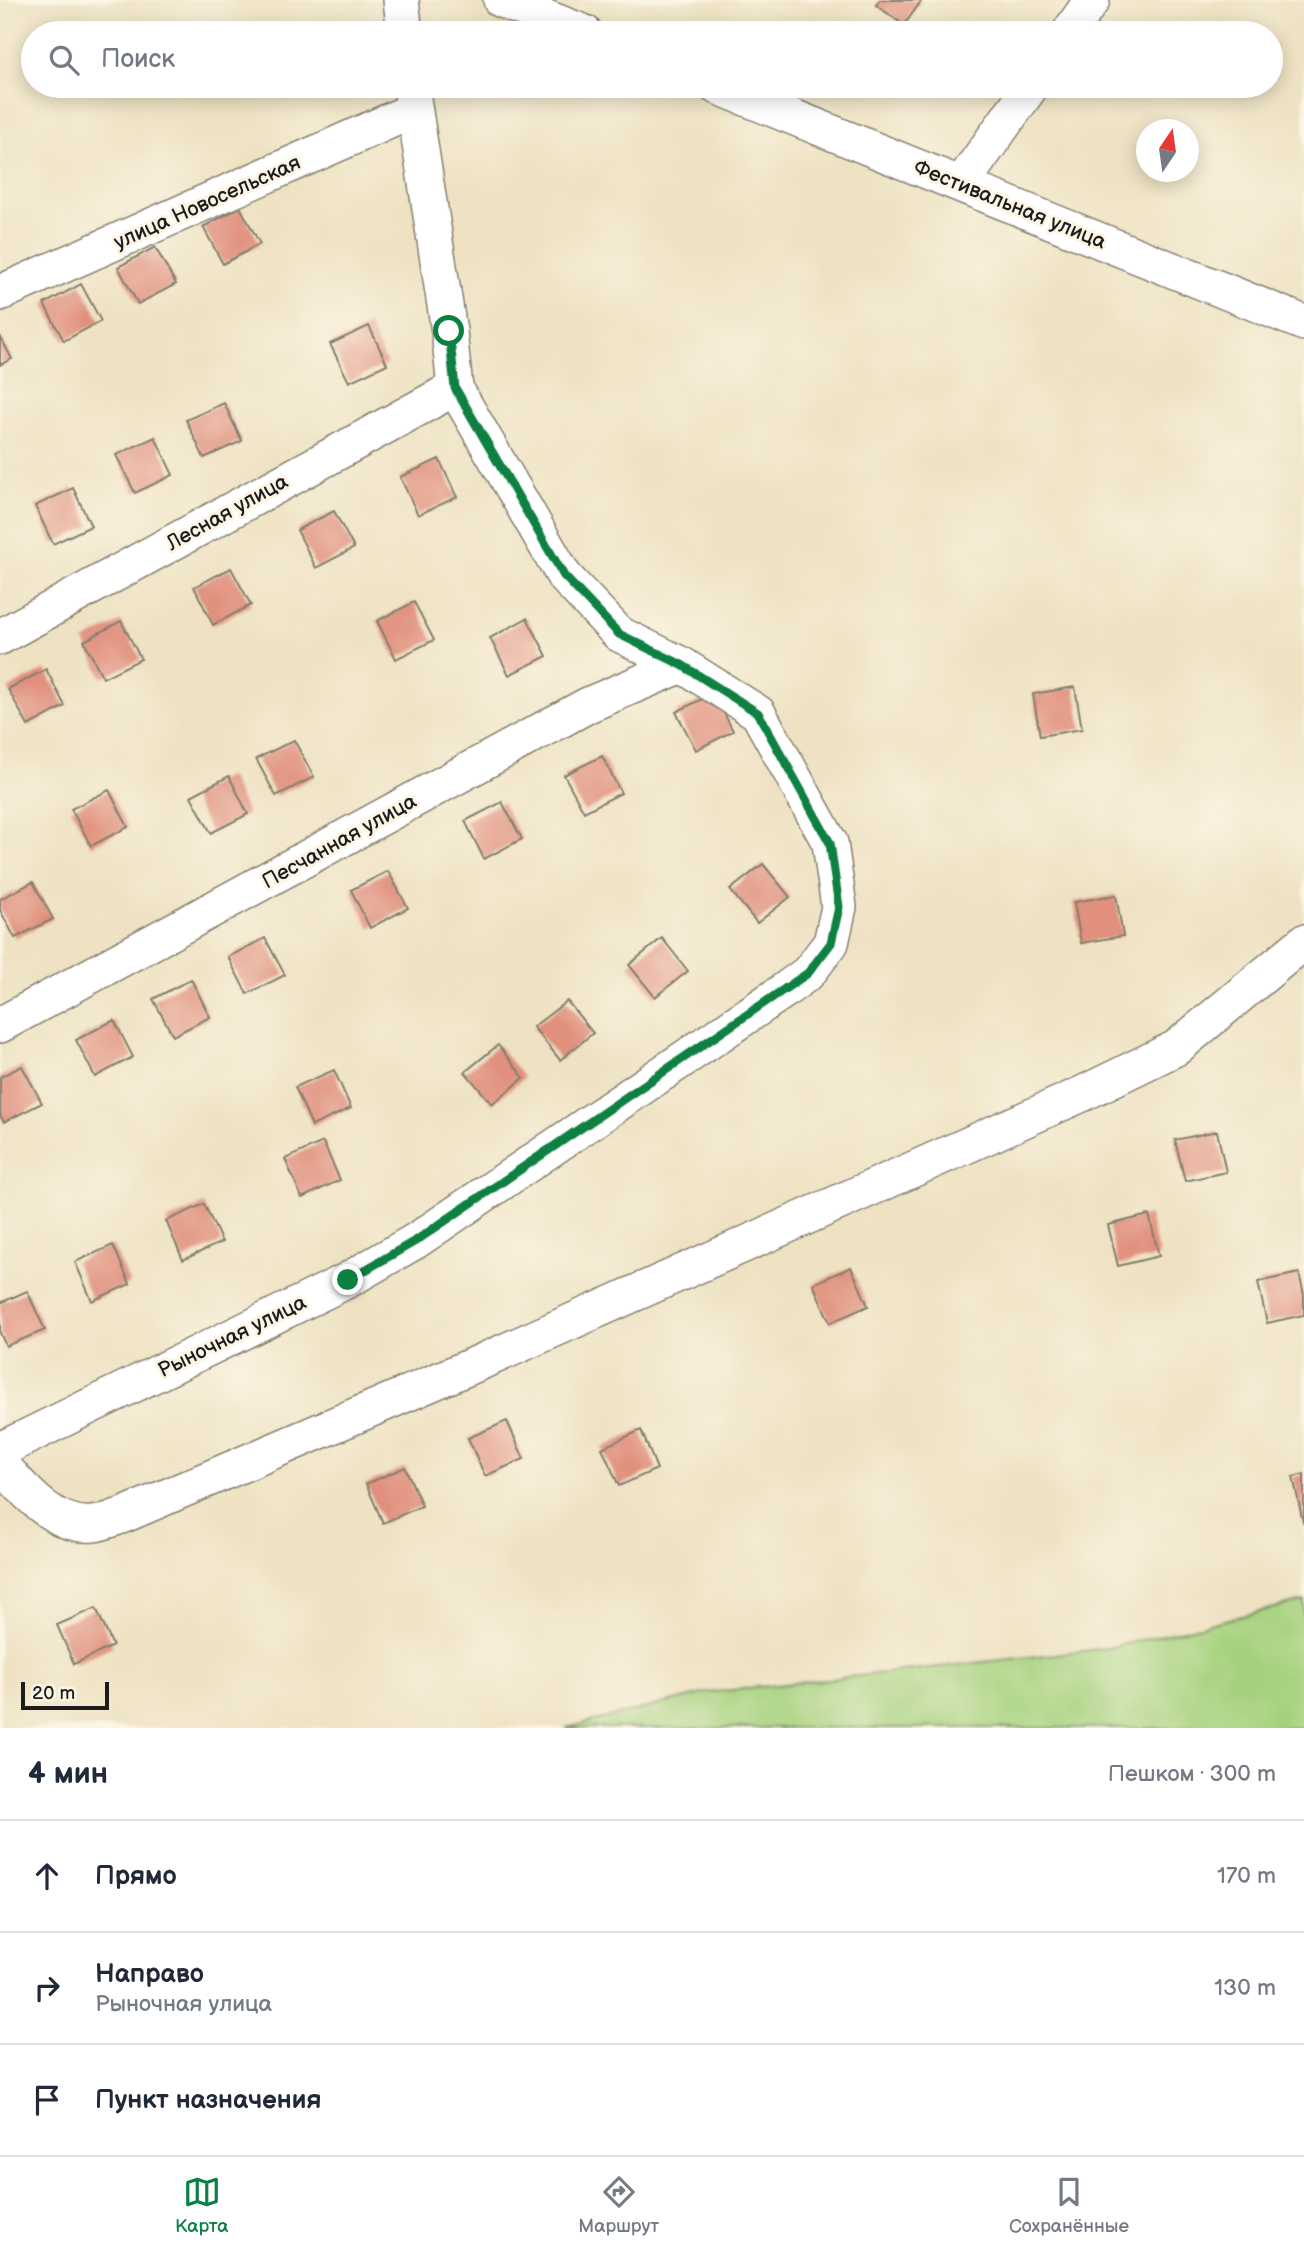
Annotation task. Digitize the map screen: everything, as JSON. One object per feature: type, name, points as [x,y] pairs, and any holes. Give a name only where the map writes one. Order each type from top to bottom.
[{"type":"street","points":[[401,0],[404,21]]},
{"type":"street","points":[[501,0],[554,21]]},
{"type":"street","points":[[1077,21],[1092,0]]},
{"type":"street","points":[[412,98],[449,331],[455,388],[564,576],[619,634],[682,665]]},
{"type":"street","name":"улица Новосельская","points":[[0,293],[412,98]]},
{"type":"street","name":"Фестивальная улица","points":[[746,98],[1304,323]]},
{"type":"street","points":[[962,183],[1022,98]]},
{"type":"street","name":"Лесная улица","points":[[0,637],[455,388]]},
{"type":"street","name":"Рыночная улица","points":[[0,1450],[348,1280],[417,1240],[808,973],[831,943],[839,907],[830,843],[758,713],[682,665]]},
{"type":"street","name":"Песчанная улица","points":[[0,1025],[588,705],[682,665]]},
{"type":"street","points":[[0,1464],[24,1490],[61,1519],[91,1524],[124,1515],[481,1362],[1129,1071],[1176,1048],[1304,942]]},
{"type":"green space","points":[[1304,1601],[1304,1728],[566,1728],[706,1693],[1108,1648]]},
{"type":"building","points":[[880,0],[922,0],[907,21],[898,21],[876,5]]},
{"type":"building","points":[[240,207],[260,244],[223,264],[203,227]]},
{"type":"building","points":[[155,247],[176,284],[138,304],[118,267]]},
{"type":"building","points":[[81,284],[101,321],[64,341],[44,304]]},
{"type":"building","points":[[369,326],[387,364],[349,382],[330,344]]},
{"type":"building","points":[[0,336],[12,359],[0,365]]},
{"type":"building","points":[[224,403],[242,441],[204,458],[186,420]]},
{"type":"building","points":[[155,437],[173,475],[135,493],[116,455]]},
{"type":"building","points":[[439,459],[457,497],[418,515],[400,477]]},
{"type":"building","points":[[73,488],[91,526],[53,544],[35,506]]},
{"type":"building","points":[[334,511],[354,548],[316,568],[297,530]]},
{"type":"building","points":[[231,568],[251,605],[213,625],[194,587]]},
{"type":"building","points":[[414,602],[434,640],[396,659],[377,621]]},
{"type":"building","points":[[527,618],[547,656],[509,675],[490,638]]},
{"type":"building","points":[[121,621],[141,659],[103,678],[84,641]]},
{"type":"building","points":[[46,669],[65,706],[28,726],[8,689]]},
{"type":"building","points":[[1075,687],[1082,729],[1040,736],[1033,694]]},
{"type":"building","points":[[714,693],[733,731],[696,750],[676,712]]},
{"type":"building","points":[[294,740],[314,777],[276,796],[256,759]]},
{"type":"building","points":[[602,756],[621,793],[584,812],[564,775]]},
{"type":"building","points":[[229,776],[248,814],[211,833],[191,796]]},
{"type":"building","points":[[109,790],[128,827],[91,846],[71,809]]},
{"type":"building","points":[[502,802],[522,839],[484,859],[465,821]]},
{"type":"building","points":[[763,864],[790,897],[757,923],[730,890]]},
{"type":"building","points":[[388,871],[408,908],[370,928],[351,890]]},
{"type":"building","points":[[33,882],[53,919],[15,938],[0,910],[0,899]]},
{"type":"building","points":[[1116,895],[1123,936],[1081,943],[1074,902]]},
{"type":"building","points":[[265,938],[285,975],[247,994],[228,957]]},
{"type":"building","points":[[662,938],[688,971],[655,997],[629,965]]},
{"type":"building","points":[[191,979],[210,1017],[173,1036],[153,999]]},
{"type":"building","points":[[567,1001],[593,1033],[560,1060],[533,1027]]},
{"type":"building","points":[[114,1020],[133,1057],[95,1077],[76,1040]]},
{"type":"building","points":[[498,1045],[524,1078],[492,1104],[465,1072]]},
{"type":"building","points":[[22,1066],[42,1103],[4,1122],[0,1115],[0,1077]]},
{"type":"building","points":[[334,1070],[351,1108],[312,1126],[295,1087]]},
{"type":"building","points":[[1217,1131],[1226,1172],[1185,1181],[1175,1140]]},
{"type":"building","points":[[323,1142],[340,1180],[302,1198],[285,1159]]},
{"type":"building","points":[[204,1204],[222,1242],[183,1260],[166,1221]]},
{"type":"building","points":[[1149,1215],[1159,1256],[1118,1266],[1108,1225]]},
{"type":"building","points":[[113,1245],[130,1284],[92,1301],[75,1262]]},
{"type":"building","points":[[851,1267],[868,1306],[830,1323],[813,1284]]},
{"type":"building","points":[[1299,1273],[1304,1295],[1304,1315],[1267,1323],[1258,1282]]},
{"type":"building","points":[[27,1291],[45,1330],[6,1346],[0,1333],[0,1303]]},
{"type":"building","points":[[507,1421],[524,1459],[485,1476],[468,1438]]},
{"type":"building","points":[[641,1430],[657,1469],[619,1486],[602,1448]]},
{"type":"building","points":[[405,1467],[422,1506],[383,1523],[366,1484]]},
{"type":"building","points":[[1304,1474],[1304,1522],[1303,1522],[1293,1477]]},
{"type":"building","points":[[96,1608],[113,1646],[74,1664],[57,1625]]},
{"type":"route","points":[[348,1280],[417,1240],[808,973],[831,943],[839,907],[830,843],[758,713],[682,665],[619,634],[564,576],[455,388],[449,331]]}]
